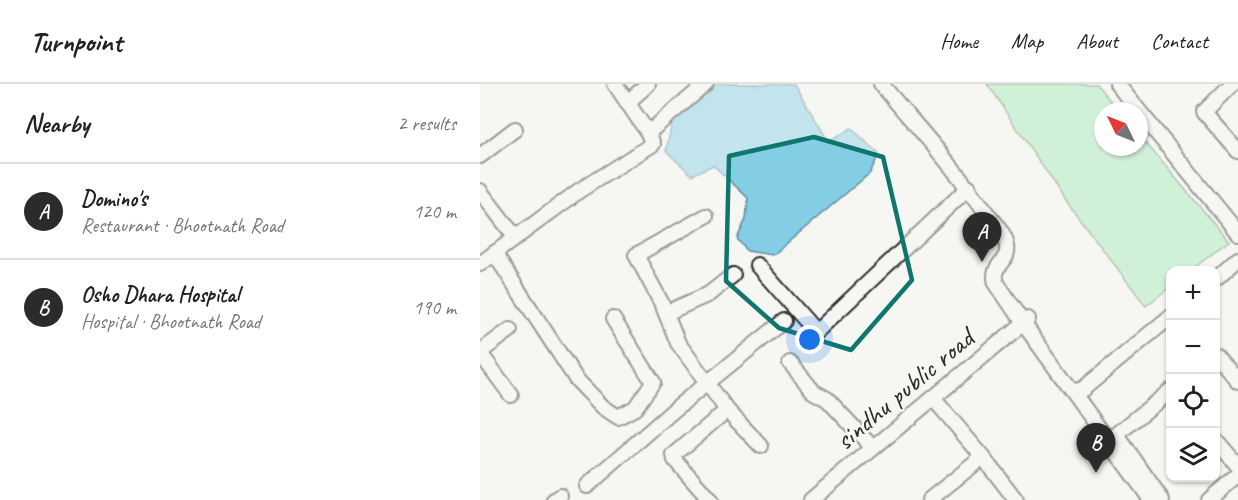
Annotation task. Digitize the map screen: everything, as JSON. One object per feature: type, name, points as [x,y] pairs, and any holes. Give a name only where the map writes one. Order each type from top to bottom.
[{"type":"street","points":[[480,264],[580,190],[653,144],[615,84]]},
{"type":"street","points":[[627,103],[648,84]]},
{"type":"street","points":[[648,133],[705,84]]},
{"type":"street","points":[[881,84],[969,187],[1002,235],[1007,246],[1007,254],[996,270],[994,276],[996,283],[1078,391],[1151,500]]},
{"type":"street","points":[[1117,84],[1238,233]]},
{"type":"street","points":[[1232,84],[1204,112],[1238,151]]},
{"type":"street","points":[[480,156],[515,129]]},
{"type":"street","points":[[757,265],[816,332],[969,187]]},
{"type":"street","points":[[480,191],[516,238]]},
{"type":"street","points":[[706,216],[636,255],[666,313],[678,343],[727,410],[761,446]]},
{"type":"street","points":[[494,253],[576,379],[603,407],[618,417],[635,408],[653,382],[613,319]]},
{"type":"street","points":[[1220,275],[1238,259]]},
{"type":"street","points":[[666,313],[709,294],[733,275]]},
{"type":"street","points":[[1078,391],[1166,320]]},
{"type":"street","points":[[587,486],[675,409],[784,321]]},
{"type":"street","name":"sindhu public road","points":[[811,500],[1026,321]]},
{"type":"street","points":[[510,330],[480,352],[511,395]]},
{"type":"street","points":[[1220,361],[1238,381]]},
{"type":"street","points":[[790,363],[814,392],[827,399],[873,448]]},
{"type":"street","points":[[1078,391],[1116,435],[1162,500]]},
{"type":"street","points":[[1116,435],[1166,395]]},
{"type":"street","points":[[933,398],[1016,500]]},
{"type":"street","points":[[710,500],[675,460],[674,455],[727,410]]},
{"type":"street","points":[[1220,446],[1238,466]]},
{"type":"street","points":[[929,500],[982,457]]},
{"type":"street","points":[[1209,500],[1238,475]]},
{"type":"highlighted area","points":[[814,137],[883,157],[912,280],[851,350],[779,328],[726,281],[729,156]]},
{"type":"green space","points":[[987,84],[1096,84],[1111,102],[1094,102],[1094,156],[1148,156],[1148,146],[1229,241],[1196,266],[1166,266],[1166,290],[1146,306],[1066,201]]},
{"type":"water","points":[[715,84],[794,84],[829,142],[851,128],[879,154],[870,173],[773,255],[747,251],[737,239],[746,219],[748,198],[713,165],[692,175],[666,151],[673,118]]},
{"type":"place","name":"Domino's","points":[[982,262]]},
{"type":"place","name":"Osho Dhara Hospital","points":[[1096,473]]}]
